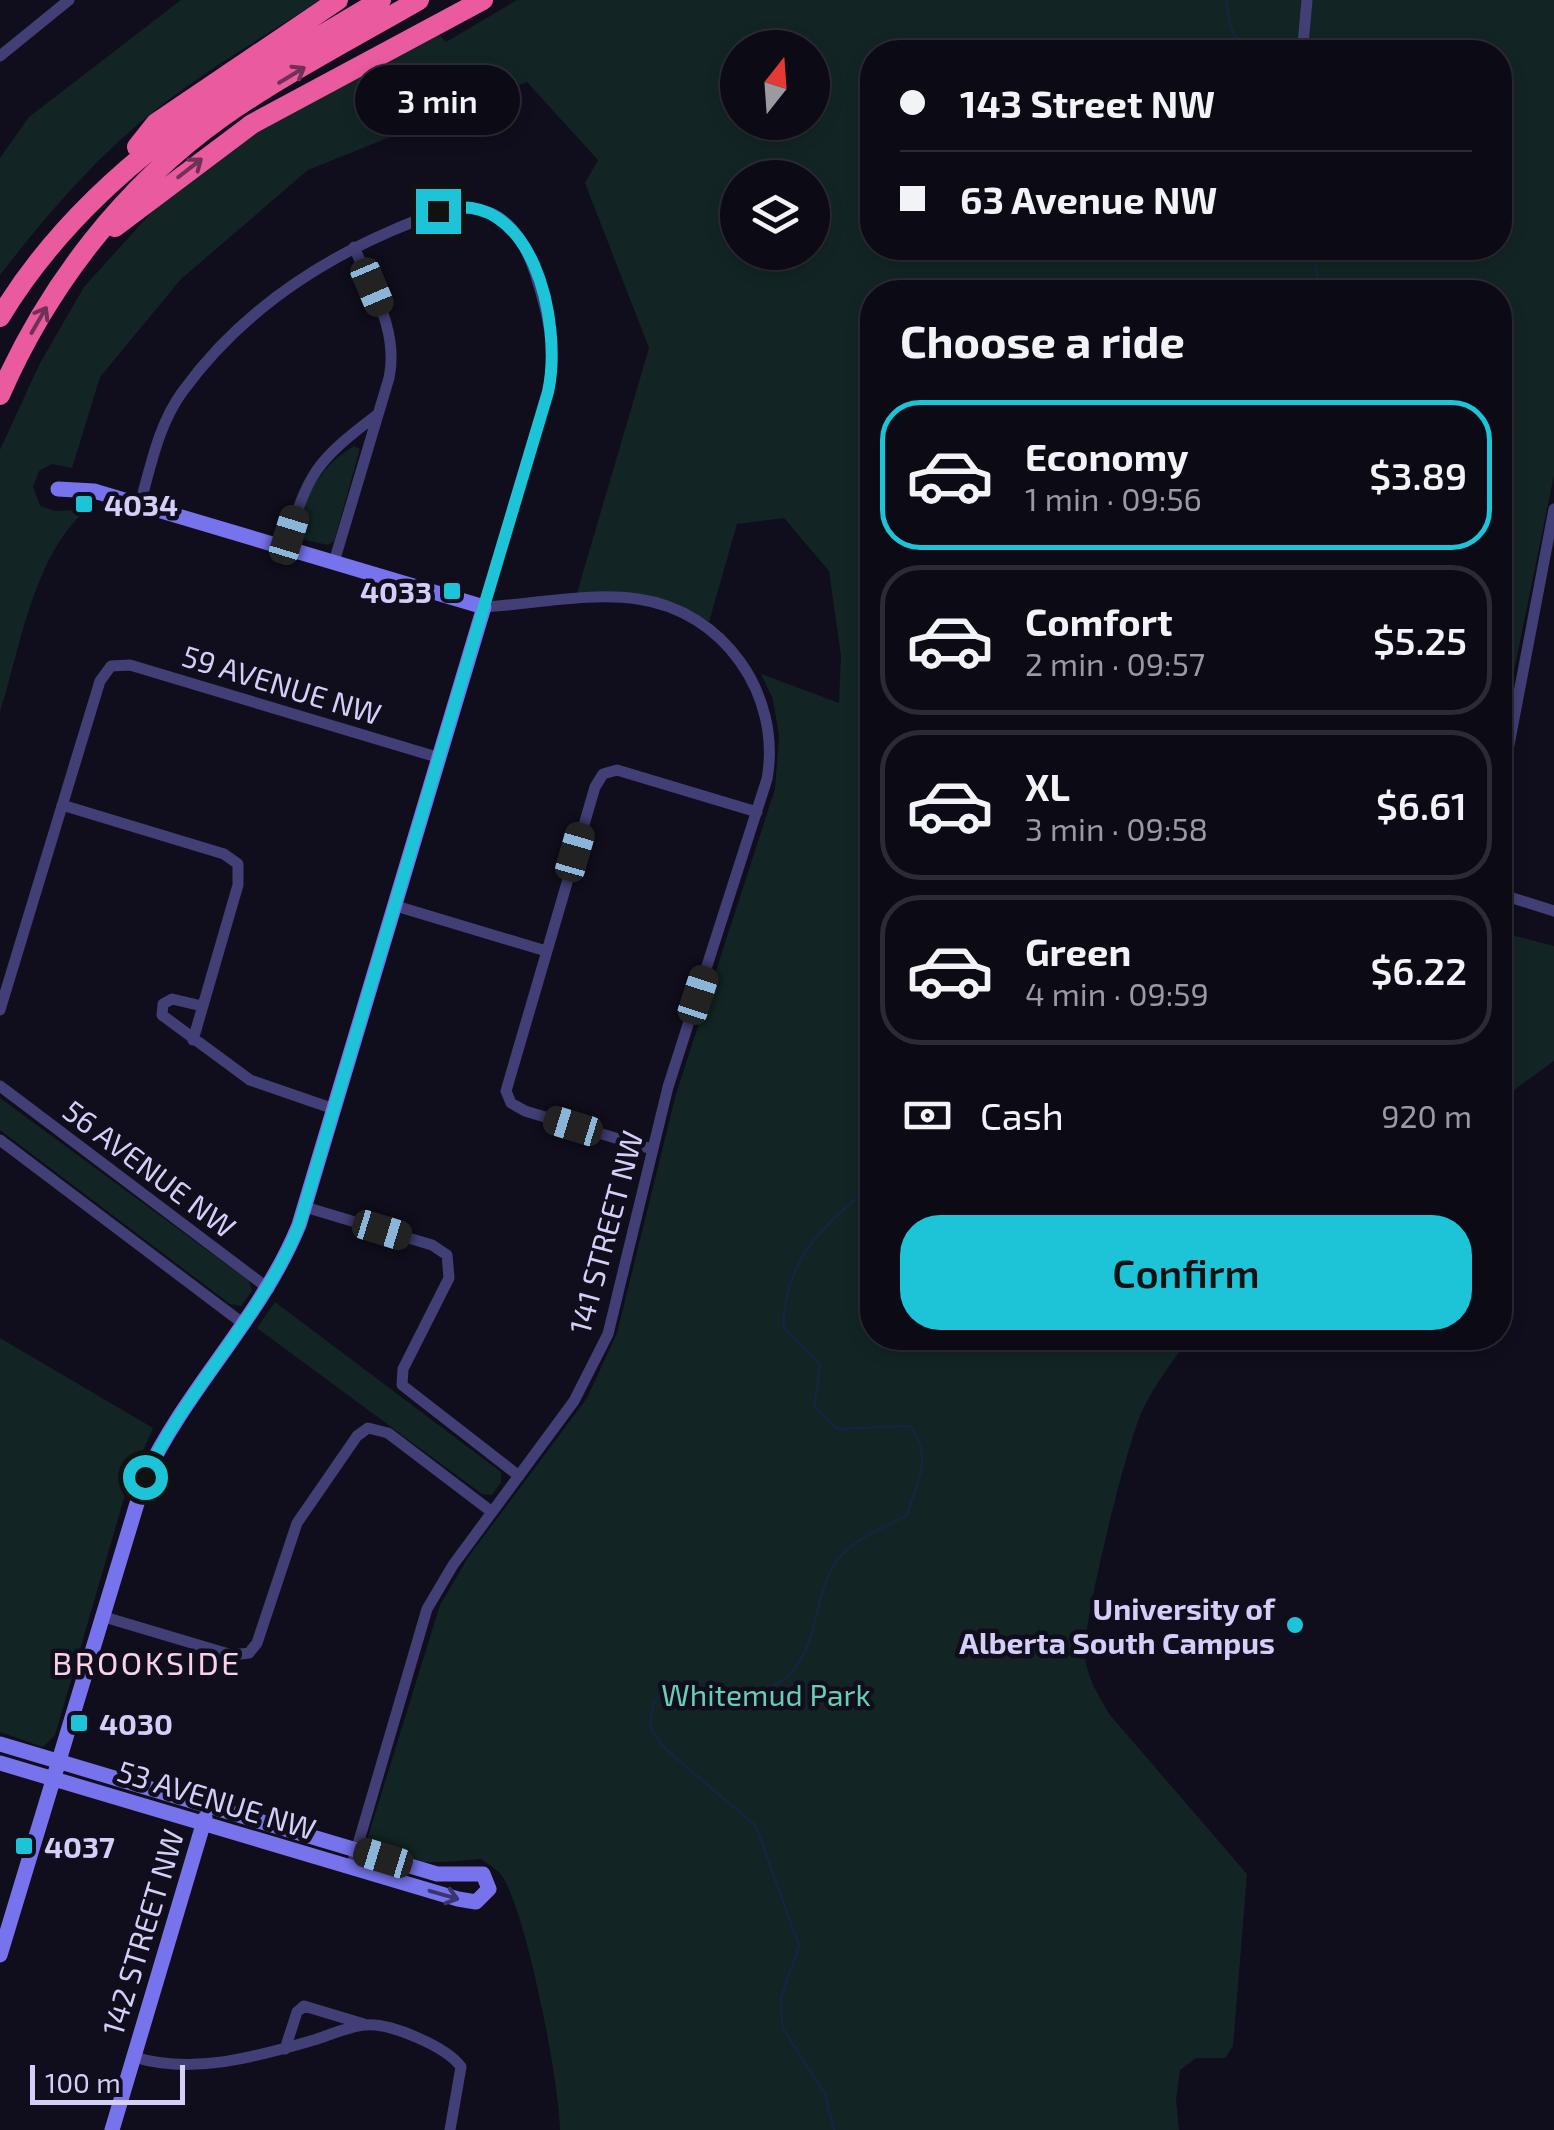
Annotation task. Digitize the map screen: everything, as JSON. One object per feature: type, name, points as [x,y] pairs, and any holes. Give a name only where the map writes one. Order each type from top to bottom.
[{"type":"highway","points":[[0,317],[53,243],[156,123],[338,0]]},
{"type":"highway","points":[[98,195],[192,114],[381,0]]},
{"type":"highway","points":[[0,395],[34,328],[85,249],[152,175],[222,117],[419,0]]},
{"type":"highway","points":[[85,249],[252,124],[483,0]]},
{"type":"street","points":[[0,56],[69,0]]},
{"type":"street","points":[[1303,40],[1307,0]]},
{"type":"street","points":[[0,1955],[152,1460],[180,1413],[270,1290],[305,1207],[440,758],[550,382],[550,324],[531,263],[513,228],[493,214],[469,207],[438,211],[354,247],[292,281],[189,382],[167,416],[140,504]]},
{"type":"street","points":[[334,562],[391,368],[392,342],[354,247]]},
{"type":"street","points":[[286,548],[312,472],[329,452],[378,414]]},
{"type":"street","points":[[58,488],[88,489],[484,607]]},
{"type":"street","points":[[1512,729],[1554,509]]},
{"type":"street","name":"141 STREET NW","points":[[351,1868],[427,1609],[452,1564],[574,1401],[608,1334],[652,1150],[757,812],[770,754],[766,717],[754,683],[713,632],[677,610],[619,598],[484,607]]},
{"type":"street","name":"59 AVENUE NW","points":[[62,805],[100,681],[111,666],[130,665],[440,758]]},
{"type":"street","points":[[652,1150],[525,1112],[508,1099],[506,1080],[595,786],[607,772],[623,771],[757,812]]},
{"type":"street","points":[[0,1010],[62,805],[224,854],[238,864],[238,884],[192,1040]]},
{"type":"street","points":[[1512,898],[1554,910]]},
{"type":"street","points":[[396,906],[546,951]]},
{"type":"street","points":[[202,1006],[175,998],[162,1007],[165,1020],[250,1080],[334,1109]]},
{"type":"street","name":"56 AVENUE NW","points":[[0,1086],[270,1290]]},
{"type":"street","points":[[0,1140],[245,1325]]},
{"type":"street","points":[[305,1207],[432,1246],[447,1255],[448,1278],[403,1369],[402,1385],[519,1476]]},
{"type":"street","points":[[101,1616],[232,1656],[249,1653],[259,1639],[287,1546],[302,1512],[357,1436],[372,1427],[388,1433],[492,1512]]},
{"type":"street","name":"53 AVENUE NW","points":[[0,1744],[437,1874],[484,1874],[489,1889],[482,1900],[470,1902],[0,1763]]},
{"type":"street","name":"142 STREET NW","points":[[112,2130],[208,1806]]},
{"type":"street","points":[[284,2049],[296,2012],[304,2006],[450,2052],[461,2068],[450,2130]]},
{"type":"street","points":[[134,2057],[184,2067],[284,2049],[368,2024]]},
{"type":"green space","points":[[181,0],[320,0],[151,113],[61,200],[0,275],[0,158],[29,117]]},
{"type":"green space","name":"Whitemud Park","points":[[517,0],[1554,0],[1554,475],[1512,680],[1512,280],[860,280],[860,1350],[1181,1350],[1153,1391],[1136,1427],[1097,1575],[1085,1641],[1091,1681],[1110,1715],[1247,1874],[1233,2046],[1225,2058],[1196,2058],[1180,2070],[1176,2100],[1179,2130],[560,2130],[541,2002],[523,1929],[502,1876],[481,1859],[405,1861],[377,1852],[366,1843],[440,1605],[469,1556],[587,1398],[617,1333],[676,1094],[775,789],[779,736],[773,699],[761,674],[839,703],[841,656],[829,571],[784,518],[737,524],[709,622],[678,606],[577,593],[649,348],[585,183],[598,160],[527,82],[308,170],[181,279],[100,377],[72,468],[52,464],[39,471],[33,487],[40,506],[55,511],[86,510],[68,529],[41,577],[0,712],[0,450],[39,365],[84,287],[159,204],[253,134],[438,33],[446,42]]},
{"type":"green space","points":[[354,446],[360,449],[334,541],[328,545],[301,539],[304,510],[315,484],[332,463]]},
{"type":"green space","points":[[1512,935],[1554,946],[1554,1061],[1512,1091]]},
{"type":"green space","points":[[0,1098],[249,1281],[252,1291],[241,1306],[230,1304],[0,1130]]},
{"type":"green space","points":[[275,1302],[501,1472],[501,1482],[492,1495],[482,1494],[257,1328]]},
{"type":"green space","points":[[0,1338],[153,1428],[127,1488],[55,1735],[43,1747],[0,1732]]},
{"type":"waterway","points":[[1226,0],[1230,26],[1237,40]]},
{"type":"waterway","points":[[1315,260],[1318,280]]},
{"type":"waterway","points":[[834,2130],[825,2094],[782,2027],[781,1998],[799,1946],[754,1824],[664,1748],[650,1727],[653,1704],[668,1685],[743,1693],[767,1689],[785,1678],[807,1647],[823,1591],[840,1557],[863,1538],[906,1516],[922,1459],[910,1426],[837,1429],[814,1406],[820,1365],[783,1326],[785,1303],[799,1263],[823,1230],[860,1196]]},
{"type":"place","name":"4034","points":[[84,504]]},
{"type":"place","name":"4033","points":[[452,591]]},
{"type":"place","name":"University of Alberta South Campus","points":[[1295,1625]]},
{"type":"place","name":"4030","points":[[79,1723]]},
{"type":"place","name":"4037","points":[[24,1846]]},
{"type":"district","name":"BROOKSIDE","points":[[147,1662]]},
{"type":"route","points":[[145,1477],[180,1413],[270,1290],[299,1225],[548,392],[550,324],[520,237],[505,221],[480,209],[457,206],[438,211]]}]
